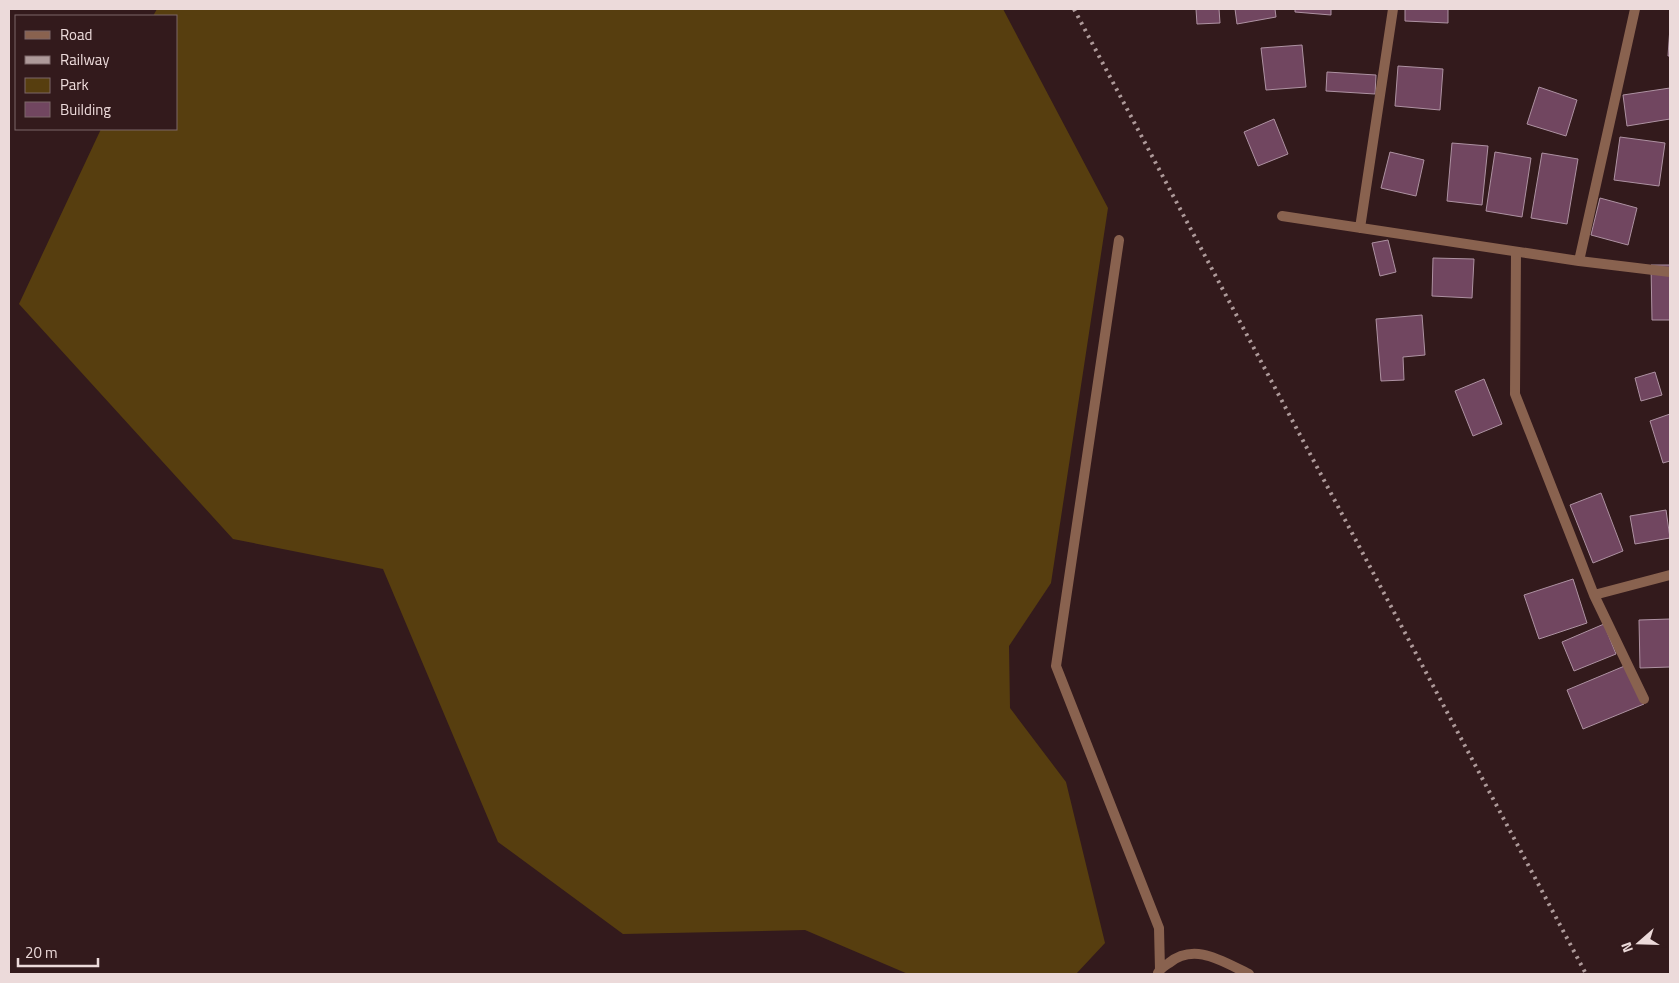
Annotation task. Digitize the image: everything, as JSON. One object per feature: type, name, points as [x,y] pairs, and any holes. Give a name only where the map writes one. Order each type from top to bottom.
[{"type":"street","points":[[1360,228],[1393,9]]},
{"type":"street","points":[[1579,261],[1635,9]]},
{"type":"street","points":[[1282,216],[1516,252],[1670,272]]},
{"type":"street","points":[[1119,240],[1056,666],[1159,928],[1158,972]]},
{"type":"street","points":[[1516,252],[1515,394],[1594,595],[1644,699]]},
{"type":"street","points":[[1594,595],[1670,575]]},
{"type":"street","points":[[1158,972],[1177,956],[1193,952],[1213,957],[1249,974]]},
{"type":"green space","points":[[157,9],[1003,9],[1108,208],[1051,583],[1009,646],[1010,708],[1066,782],[1105,943],[1076,974],[908,974],[805,930],[623,934],[498,842],[383,569],[233,539],[19,304],[101,130],[178,130],[178,15],[154,15]]},
{"type":"building","points":[[1196,9],[1219,9],[1220,23],[1197,24]]},
{"type":"building","points":[[1235,9],[1275,9],[1276,17],[1237,24]]},
{"type":"building","points":[[1295,9],[1331,9],[1331,15],[1295,12]]},
{"type":"building","points":[[1405,9],[1448,9],[1448,23],[1405,21]]},
{"type":"building","points":[[1670,27],[1670,56],[1668,56]]},
{"type":"building","points":[[1302,45],[1306,87],[1266,90],[1261,48]]},
{"type":"building","points":[[1398,66],[1443,69],[1440,110],[1395,106]]},
{"type":"building","points":[[1327,72],[1376,75],[1375,94],[1326,91]]},
{"type":"building","points":[[1539,87],[1577,100],[1566,136],[1527,124]]},
{"type":"building","points":[[1670,88],[1670,119],[1627,126],[1623,95]]},
{"type":"building","points":[[1274,119],[1288,154],[1258,166],[1244,132]]},
{"type":"building","points":[[1620,137],[1665,143],[1659,186],[1614,180]]},
{"type":"building","points":[[1452,143],[1488,146],[1482,205],[1447,201]]},
{"type":"building","points":[[1390,152],[1424,160],[1416,196],[1381,188]]},
{"type":"building","points":[[1495,152],[1531,158],[1522,217],[1486,211]]},
{"type":"building","points":[[1542,153],[1578,159],[1567,224],[1531,218]]},
{"type":"building","points":[[1600,198],[1637,208],[1628,245],[1591,235]]},
{"type":"building","points":[[1388,240],[1396,272],[1380,276],[1372,243]]},
{"type":"building","points":[[1433,258],[1474,259],[1472,298],[1432,296]]},
{"type":"building","points":[[1651,265],[1670,265],[1670,320],[1652,320]]},
{"type":"building","points":[[1422,315],[1425,355],[1403,357],[1404,380],[1381,381],[1376,319]]},
{"type":"building","points":[[1655,372],[1662,395],[1641,401],[1635,378]]},
{"type":"building","points":[[1484,379],[1502,424],[1473,436],[1455,391]]},
{"type":"building","points":[[1670,414],[1670,461],[1663,463],[1650,421]]},
{"type":"building","points":[[1601,493],[1623,551],[1593,563],[1570,505]]},
{"type":"building","points":[[1666,510],[1670,538],[1635,544],[1630,516]]},
{"type":"building","points":[[1573,579],[1587,623],[1539,639],[1524,595]]},
{"type":"building","points":[[1670,619],[1670,667],[1640,668],[1639,620]]},
{"type":"building","points":[[1604,624],[1616,654],[1574,671],[1562,642]]},
{"type":"building","points":[[1627,665],[1644,704],[1583,729],[1567,690]]},
{"type":"railway","points":[[1074,9],[1586,974]]}]
